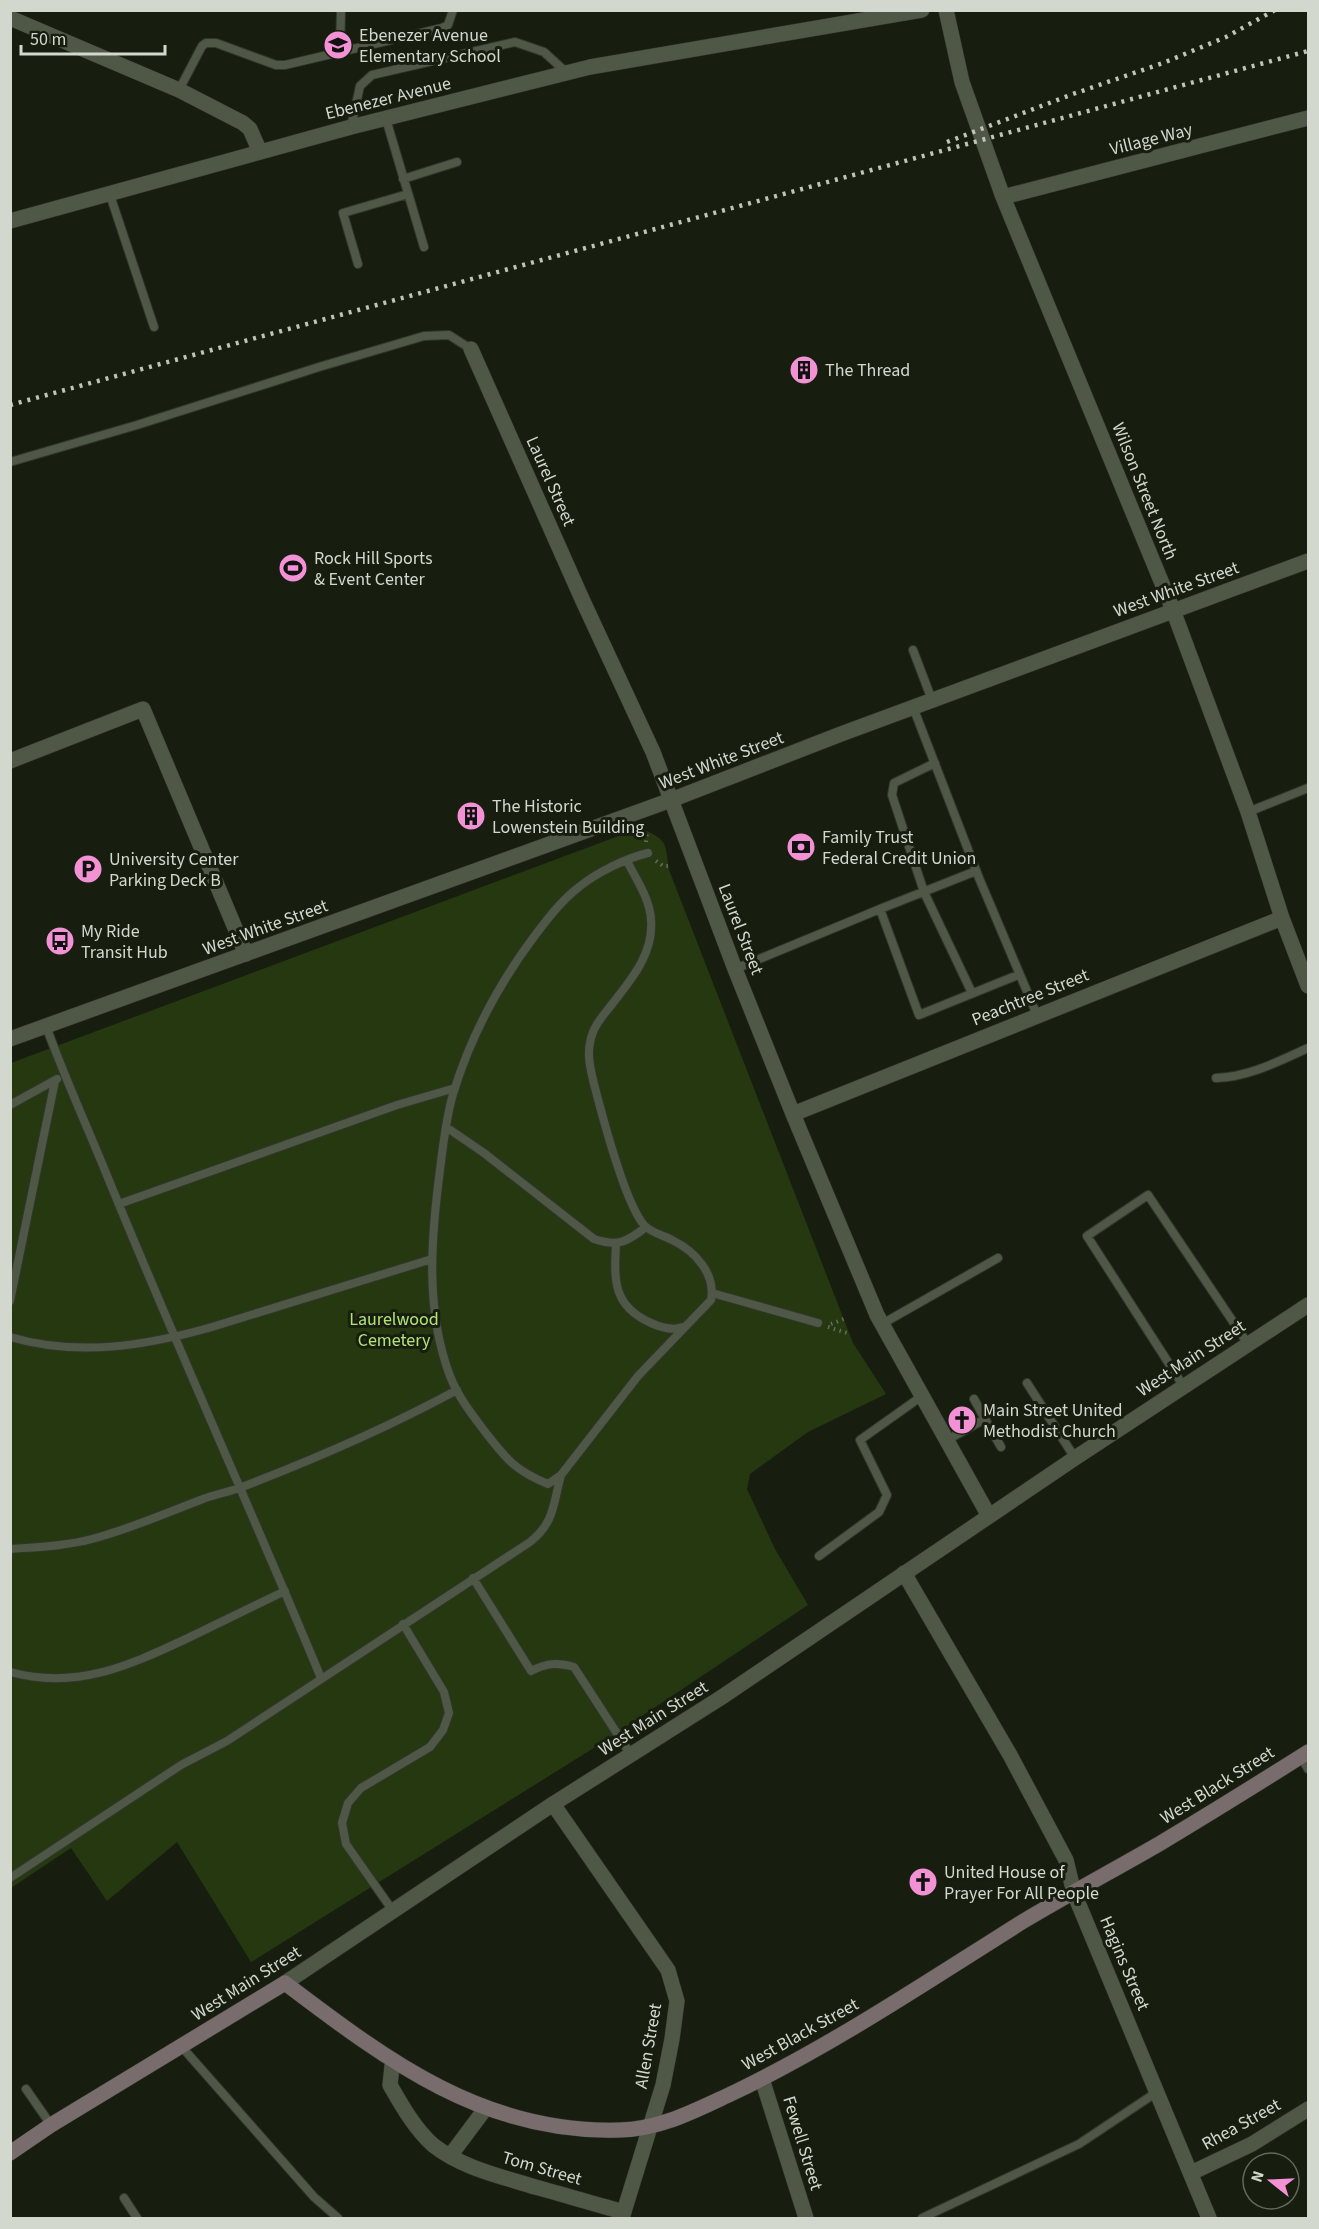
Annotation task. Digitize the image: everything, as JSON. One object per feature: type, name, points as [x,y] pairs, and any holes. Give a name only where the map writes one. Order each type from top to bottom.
[{"type":"main road","name":"West Black Street","points":[[285,1983],[335,2021],[424,2080],[485,2109],[558,2127],[621,2130],[649,2127],[686,2115],[762,2079],[861,2024],[939,1977],[1024,1921],[1306,1759]]},
{"type":"main road","name":"West Main Street","points":[[10,2153],[51,2125],[285,1983]]},
{"type":"street","name":"Ebenezer Avenue","points":[[10,221],[351,127],[590,67],[922,10]]},
{"type":"street","name":"Wilson Street North","points":[[946,10],[962,82],[1003,197],[1173,610],[1248,812],[1282,918],[1308,986]]},
{"type":"street","points":[[10,18],[179,90],[250,129],[260,152]]},
{"type":"street","name":"Village Way","points":[[1003,197],[1308,118]]},
{"type":"street","name":"Laurel Street","points":[[471,349],[653,752],[793,1114],[882,1324],[989,1516]]},
{"type":"street","name":"West White Street","points":[[10,1039],[671,800],[932,700],[1308,561]]},
{"type":"street","points":[[10,761],[143,709],[246,954]]},
{"type":"street","name":"Peachtree Street","points":[[793,1114],[1282,918]]},
{"type":"street","name":"West Main Street","points":[[285,1983],[553,1804],[722,1697],[1075,1458],[1308,1305]]},
{"type":"street","name":"Hagins Street","points":[[904,1573],[1010,1755],[1066,1860],[1074,1893],[1209,2218]]},
{"type":"street","name":"Allen Street","points":[[553,1804],[668,1970],[677,2001],[663,2085],[623,2215]]},
{"type":"street","name":"Tom Street","points":[[394,2061],[390,2085],[396,2096],[422,2133],[450,2156],[466,2165],[623,2215]]},
{"type":"street","name":"Fewell Street","points":[[762,2079],[806,2218]]},
{"type":"street","points":[[450,2156],[485,2109]]},
{"type":"street","name":"Rhea Street","points":[[1191,2172],[1252,2144],[1308,2109]]},
{"type":"lane","points":[[340,52],[341,10]]},
{"type":"lane","points":[[179,90],[202,46],[206,43],[216,43],[276,65],[442,28],[448,25],[453,10]]},
{"type":"lane","points":[[351,127],[360,86],[372,75],[515,42],[544,52],[568,73]]},
{"type":"lane","points":[[386,119],[424,247]]},
{"type":"lane","points":[[403,179],[458,162]]},
{"type":"lane","points":[[358,264],[344,213],[408,194]]},
{"type":"lane","points":[[110,195],[154,327]]},
{"type":"lane","points":[[10,462],[137,425],[319,366],[424,336],[449,335],[471,349]]},
{"type":"lane","points":[[914,650],[932,700]]},
{"type":"lane","points":[[914,707],[976,871],[1018,975],[1037,1015]]},
{"type":"lane","points":[[935,763],[894,783],[892,795],[924,892],[972,993]]},
{"type":"lane","points":[[1248,812],[1308,788]]},
{"type":"lane","points":[[627,861],[648,903],[651,939],[646,956],[636,973],[594,1028],[589,1054],[599,1102],[636,1214],[646,1227],[674,1240],[699,1260],[708,1273],[713,1288],[711,1300],[638,1376],[561,1475],[548,1484],[527,1476],[511,1463],[469,1412],[450,1378],[440,1342],[434,1307],[432,1259],[438,1182],[446,1127],[455,1088],[471,1041],[501,984],[542,926],[579,886],[599,874],[627,861],[648,853]]},
{"type":"lane","points":[[735,969],[976,871]]},
{"type":"lane","points":[[880,909],[919,1015],[1018,975]]},
{"type":"lane","points":[[46,1026],[64,1076],[321,1678]]},
{"type":"lane","points":[[1216,1078],[1228,1078],[1266,1067],[1308,1048]]},
{"type":"lane","points":[[10,1105],[64,1076]]},
{"type":"lane","points":[[10,1301],[55,1081]]},
{"type":"lane","points":[[119,1204],[397,1105],[455,1088]]},
{"type":"lane","points":[[446,1127],[584,1233],[606,1243],[616,1244],[632,1238],[646,1227]]},
{"type":"lane","points":[[1184,1387],[1087,1236],[1148,1194],[1248,1344]]},
{"type":"lane","points":[[616,1244],[615,1280],[620,1297],[628,1309],[662,1328],[678,1329],[687,1326]]},
{"type":"lane","points":[[882,1324],[998,1258]]},
{"type":"lane","points":[[10,1337],[37,1345],[87,1348],[130,1346],[175,1338],[432,1259]]},
{"type":"lane","points":[[712,1293],[818,1323]]},
{"type":"lane","points":[[1027,1383],[1075,1458]]},
{"type":"lane","points":[[10,1549],[90,1539],[240,1488],[424,1408],[457,1390]]},
{"type":"lane","points":[[819,1556],[879,1512],[887,1495],[860,1440],[922,1396]]},
{"type":"lane","points":[[974,1399],[1001,1447]]},
{"type":"lane","points":[[947,1440],[985,1419]]},
{"type":"lane","points":[[10,1878],[181,1765],[228,1741],[542,1532],[553,1511],[561,1475]]},
{"type":"lane","points":[[474,1578],[531,1671],[544,1665],[559,1663],[574,1667],[631,1755]]},
{"type":"lane","points":[[10,1672],[32,1678],[55,1679],[85,1677],[112,1671],[285,1591]]},
{"type":"lane","points":[[393,1911],[346,1844],[342,1823],[348,1803],[361,1788],[430,1747],[443,1730],[449,1713],[444,1692],[403,1624]]},
{"type":"lane","points":[[181,2046],[314,2197],[338,2218]]},
{"type":"lane","points":[[26,2089],[51,2125]]},
{"type":"lane","points":[[922,2218],[1079,2144],[1157,2092]]},
{"type":"lane","points":[[124,2198],[137,2218]]},
{"type":"green space","name":"Laurelwood Cemetery","points":[[640,828],[664,843],[669,870],[853,1343],[886,1394],[808,1432],[750,1474],[747,1489],[775,1549],[808,1605],[597,1746],[251,1962],[177,1842],[107,1901],[71,1848],[11,1888],[11,1063]]},
{"type":"railway","points":[[947,142],[1073,94],[1163,63],[1226,37],[1275,10]]},
{"type":"railway","points":[[10,405],[1308,51]]},
{"type":"place","name":"Ebenezer Avenue Elementary School","points":[[338,45]]},
{"type":"place","name":"The Thread","points":[[804,370]]},
{"type":"place","name":"Rock Hill Sports & Event Center","points":[[293,568]]},
{"type":"place","name":"The Historic Lowenstein Building","points":[[471,816]]},
{"type":"place","name":"Family Trust Federal Credit Union","points":[[801,847]]},
{"type":"place","name":"University Center Parking Deck B","points":[[88,869]]},
{"type":"place","name":"My Ride Transit Hub","points":[[60,941]]},
{"type":"place","name":"Main Street United Methodist Church","points":[[962,1420]]},
{"type":"place","name":"United House of Prayer For All People","points":[[923,1882]]}]
